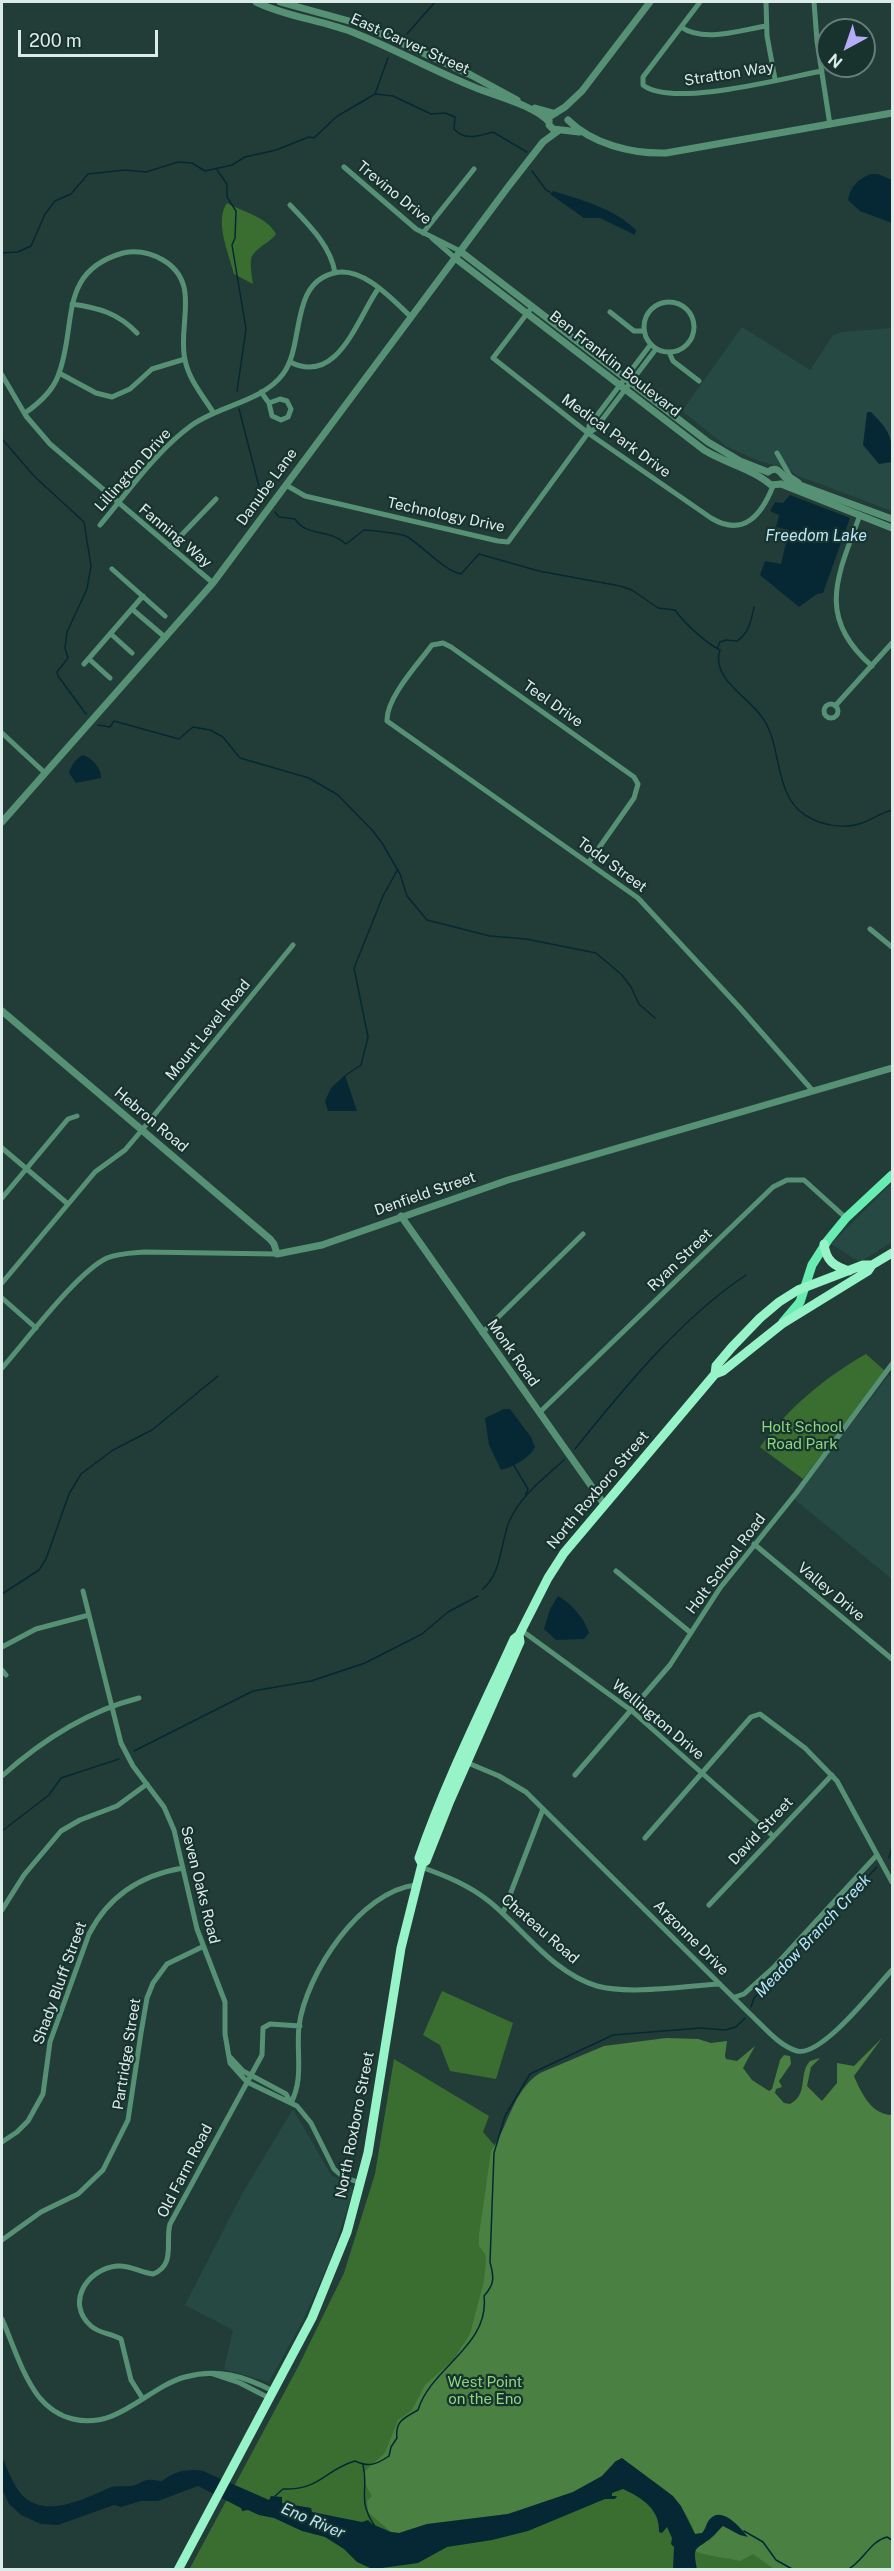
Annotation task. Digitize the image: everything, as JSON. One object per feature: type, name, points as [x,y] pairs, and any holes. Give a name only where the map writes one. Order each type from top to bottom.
[{"type":"highway","points":[[824,1244],[830,1262],[849,1271]]},
{"type":"highway","points":[[805,1287],[863,1265],[872,1264],[892,1253]]},
{"type":"highway","points":[[782,1324],[868,1272],[872,1264]]},
{"type":"highway","name":"North Roxboro Street","points":[[715,1374],[716,1366],[760,1318],[790,1295],[805,1287]]},
{"type":"highway","name":"North Roxboro Street","points":[[178,2570],[323,2294],[347,2232],[361,2183],[401,1948],[416,1885],[479,1724],[477,1720],[514,1639],[520,1633],[558,1561],[604,1504],[715,1374],[723,1371],[782,1324]]},
{"type":"highway","name":"North Roxboro Street","points":[[422,1865],[419,1858],[520,1642],[520,1633]]},
{"type":"main road","name":"North Roxboro Street","points":[[782,1324],[800,1302],[812,1265],[824,1244],[846,1218],[892,1175]]},
{"type":"street","name":"East Carver Street","points":[[256,2],[294,17],[357,34],[542,116],[560,130]]},
{"type":"street","name":"East Carver Street","points":[[280,2],[367,27],[471,75],[520,101],[556,112],[567,119]]},
{"type":"street","points":[[587,134],[567,119],[582,90],[650,2]]},
{"type":"street","points":[[700,2],[681,27],[690,32],[709,34],[766,26]]},
{"type":"street","points":[[766,2],[766,26],[775,79]]},
{"type":"street","points":[[814,2],[816,32]]},
{"type":"street","name":"Stratton Way","points":[[681,27],[646,73],[642,85],[656,93],[683,95],[816,71]]},
{"type":"street","points":[[823,78],[831,125]]},
{"type":"street","points":[[556,112],[582,90]]},
{"type":"street","name":"Danube Lane","points":[[535,152],[556,112]]},
{"type":"street","points":[[560,130],[587,134],[629,150],[666,153],[892,113]]},
{"type":"street","name":"Danube Lane","points":[[2,822],[213,583],[457,254],[535,152],[560,130],[567,119]]},
{"type":"street","name":"Trevino Drive","points":[[344,167],[402,219],[457,254]]},
{"type":"street","points":[[423,233],[474,169]]},
{"type":"street","points":[[290,205],[322,243],[335,273],[356,275],[378,289],[410,316]]},
{"type":"street","points":[[25,412],[42,399],[54,384],[59,373],[72,304],[79,282],[90,269],[101,261],[129,252],[148,253],[174,268],[186,291],[184,359],[189,374],[213,412]]},
{"type":"street","name":"Ben Franklin Boulevard","points":[[457,254],[532,307],[719,450],[750,466],[768,472],[773,469],[779,470],[779,482],[766,480],[715,457],[527,314],[457,254]]},
{"type":"street","name":"Lillington Drive","points":[[100,525],[176,439],[213,412],[258,393],[278,379],[290,362],[305,298],[320,280],[335,273]]},
{"type":"street","points":[[290,362],[315,368],[330,361],[362,318],[378,289]]},
{"type":"street","points":[[672,303],[687,310],[692,320],[692,337],[685,346],[669,352],[656,349],[644,331],[647,315],[655,306],[672,303]]},
{"type":"street","points":[[72,304],[106,310],[121,318],[137,333]]},
{"type":"street","name":"Medical Park Drive","points":[[532,307],[494,358],[588,434],[711,518],[724,523],[739,525],[754,518],[763,509],[779,482]]},
{"type":"street","points":[[610,312],[634,331],[644,331]]},
{"type":"street","name":"Technology Drive","points":[[622,387],[624,377],[651,344]]},
{"type":"street","name":"Technology Drive","points":[[286,485],[305,496],[504,542],[514,535],[588,434],[590,426],[622,387],[631,383],[656,349]]},
{"type":"street","points":[[669,352],[672,361],[699,381]]},
{"type":"street","points":[[59,373],[96,393],[112,397],[130,389],[155,368],[184,359]]},
{"type":"street","name":"Fanning Way","points":[[2,375],[25,412],[50,444],[213,583]]},
{"type":"street","points":[[258,393],[269,403],[271,413],[276,420],[285,419],[291,413],[290,404],[284,399],[269,403]]},
{"type":"street","points":[[777,453],[790,476],[805,487]]},
{"type":"street","points":[[766,480],[768,472]]},
{"type":"street","points":[[779,482],[805,487],[892,519]]},
{"type":"street","points":[[779,482],[892,528]]},
{"type":"street","points":[[170,547],[216,499]]},
{"type":"street","points":[[860,515],[838,577],[835,603],[844,633],[854,648],[872,666]]},
{"type":"street","points":[[112,569],[165,616]]},
{"type":"street","points":[[84,664],[143,596]]},
{"type":"street","points":[[132,609],[166,638]]},
{"type":"street","points":[[111,634],[132,653]]},
{"type":"street","name":"Teel Drive","points":[[387,721],[387,712],[392,701],[432,645],[443,643],[451,647],[628,771],[638,784],[634,798],[589,862]]},
{"type":"street","points":[[835,706],[892,643]]},
{"type":"street","points":[[89,659],[110,678]]},
{"type":"street","name":"Todd Street","points":[[387,721],[638,898],[740,1008],[813,1092]]},
{"type":"street","points":[[2,734],[45,773]]},
{"type":"street","points":[[870,929],[892,947]]},
{"type":"street","name":"Mount Level Road","points":[[2,1284],[95,1172],[125,1150],[142,1131],[292,945]]},
{"type":"street","name":"Hebron Road","points":[[2,1011],[270,1239],[277,1254]]},
{"type":"street","name":"Denfield Street","points":[[2,1368],[88,1273],[104,1260],[115,1256],[144,1252],[277,1254],[322,1245],[534,1172],[892,1068]]},
{"type":"street","points":[[2,1198],[68,1119],[76,1116]]},
{"type":"street","points":[[2,1148],[68,1204]]},
{"type":"street","name":"Ryan Street","points":[[539,1413],[773,1187],[787,1180],[804,1180],[846,1218]]},
{"type":"street","name":"Monk Road","points":[[401,1216],[604,1504]]},
{"type":"street","points":[[482,1333],[583,1234]]},
{"type":"street","points":[[2,1298],[36,1328]]},
{"type":"street","name":"Holt School Road","points":[[575,1775],[670,1665],[720,1588],[892,1364]]},
{"type":"street","name":"Valley Drive","points":[[754,1544],[892,1659]]},
{"type":"street","points":[[616,1571],[691,1633]]},
{"type":"street","name":"Seven Oaks Road","points":[[83,1591],[121,1743],[133,1766],[164,1807],[172,1824],[202,1947],[225,2003],[225,2034],[229,2056],[236,2072],[247,2082],[291,2103]]},
{"type":"street","points":[[2,1647],[36,1629],[89,1615]]},
{"type":"street","name":"Wellington Drive","points":[[520,1633],[632,1711],[773,1836]]},
{"type":"street","points":[[2,1670],[6,1675]]},
{"type":"street","points":[[2,1776],[38,1747],[111,1706],[139,1698]]},
{"type":"street","points":[[645,1838],[752,1718],[760,1714],[805,1748],[832,1775],[845,1794],[876,1856],[892,1882]]},
{"type":"street","name":"Argonne Drive","points":[[463,1762],[516,1785],[720,1984],[783,2044],[794,2050],[808,2051],[828,2039],[892,1970]]},
{"type":"street","name":"David Street","points":[[709,1905],[832,1775]]},
{"type":"street","points":[[2,1910],[24,1875],[62,1831],[80,1820],[117,1806],[147,1784]]},
{"type":"street","points":[[503,1913],[543,1809]]},
{"type":"street","points":[[735,1997],[744,1994],[774,1967],[876,1856]]},
{"type":"street","name":"Chateau Road","points":[[422,1865],[475,1891],[503,1913],[553,1960],[578,1977],[598,1986],[628,1989],[720,1984]]},
{"type":"street","name":"Shady Bluff Street","points":[[2,2142],[28,2121],[43,2094],[50,2042],[89,1934],[97,1920],[120,1893],[132,1884],[154,1875],[183,1868]]},
{"type":"street","points":[[291,2103],[299,2083],[300,2026],[313,1980],[334,1945],[385,1895],[398,1888],[416,1885]]},
{"type":"street","name":"Partridge Street","points":[[2,2240],[34,2216],[78,2194],[103,2170],[128,2120],[147,1998],[153,1983],[167,1964],[202,1947]]},
{"type":"street","name":"Old Farm Road","points":[[143,2399],[131,2380],[121,2339],[97,2331],[85,2320],[80,2304],[82,2288],[93,2275],[107,2268],[124,2266],[153,2274],[163,2267],[170,2252],[170,2224],[262,2055],[265,2025],[300,2026]]},
{"type":"street","points":[[229,2056],[251,2075],[286,2094],[291,2103],[308,2118],[334,2169],[343,2177],[361,2183]]},
{"type":"street","points":[[2,2319],[36,2392],[45,2403],[60,2414],[83,2421],[102,2420],[118,2414],[175,2381],[196,2375],[242,2377],[271,2394]]},
{"type":"shaded area","points":[[742,327],[810,370],[833,335],[843,332],[892,328],[892,511],[796,475],[789,469],[759,461],[726,446],[682,411]]},
{"type":"shaded area","points":[[892,1183],[892,1242],[860,1262],[831,1244]]},
{"type":"shaded area","points":[[889,1375],[892,1378],[892,1579],[794,1499]]},
{"type":"shaded area","points":[[293,2109],[331,2175],[351,2186],[353,2192],[329,2263],[302,2322],[269,2382],[224,2369],[233,2330],[185,2305],[242,2194]]},
{"type":"green space","points":[[227,203],[261,219],[276,234],[251,259],[253,284],[234,274],[222,228],[223,210]]},
{"type":"green space","name":"Holt School Road Park","points":[[866,1354],[885,1371],[803,1479],[760,1447],[782,1419],[808,1395],[836,1373]]},
{"type":"green space","points":[[442,1991],[513,2023],[496,2079],[450,2071],[440,2045],[423,2035]]},
{"type":"green space","points":[[666,2038],[698,2039],[711,2043],[727,2041],[726,2059],[737,2061],[755,2046],[743,2068],[752,2080],[769,2091],[772,2089],[780,2060],[784,2055],[790,2056],[791,2064],[779,2081],[782,2087],[776,2089],[775,2093],[784,2103],[790,2104],[796,2100],[802,2089],[804,2072],[810,2061],[820,2058],[811,2067],[807,2086],[822,2101],[837,2083],[837,2063],[854,2066],[882,2038],[854,2076],[868,2102],[879,2111],[892,2115],[892,2569],[774,2569],[753,2554],[740,2561],[695,2551],[699,2545],[711,2539],[723,2526],[747,2536],[710,2520],[702,2533],[695,2534],[690,2521],[674,2498],[641,2473],[615,2461],[602,2476],[573,2492],[508,2514],[427,2524],[399,2533],[391,2532],[368,2512],[367,2501],[372,2496],[365,2484],[363,2473],[385,2453],[398,2420],[412,2410],[425,2385],[453,2360],[470,2334],[484,2281],[486,2260],[479,2246],[479,2235],[491,2151],[523,2089],[540,2073],[604,2046]]},
{"type":"green space","name":"West Point on the Eno","points":[[394,2059],[489,2116],[483,2132],[496,2147],[892,2569],[189,2570],[298,2367],[344,2273],[375,2174]]},
{"type":"water","points":[[871,174],[878,174],[892,180],[892,223],[860,211],[848,200],[856,184]]},
{"type":"water","points":[[553,191],[607,210],[636,230],[635,235],[600,218],[584,218],[550,194]]},
{"type":"water","points":[[867,412],[871,412],[877,418],[889,434],[892,462],[879,464],[863,445]]},
{"type":"water","name":"Freedom Lake","points":[[790,495],[850,518],[823,593],[817,594],[799,607],[760,575],[765,561],[781,564],[789,530],[776,527],[779,515],[770,511],[775,502],[783,503]]},
{"type":"water","points":[[83,755],[96,764],[101,778],[76,783],[69,773],[74,762]]},
{"type":"water","points":[[345,1075],[357,1111],[328,1111],[325,1101],[331,1088]]},
{"type":"water","points":[[504,1409],[510,1409],[531,1437],[535,1447],[521,1462],[501,1470],[489,1445],[485,1418]]},
{"type":"water","points":[[558,1596],[581,1617],[589,1633],[584,1639],[556,1640],[544,1629],[550,1609]]},
{"type":"water","name":"Eno River","points":[[2,2456],[23,2496],[43,2506],[66,2504],[112,2487],[131,2486],[150,2480],[162,2481],[176,2473],[197,2470],[269,2500],[271,2496],[282,2497],[282,2503],[311,2508],[312,2512],[362,2522],[368,2520],[391,2532],[399,2533],[427,2524],[508,2514],[573,2492],[602,2476],[622,2458],[673,2496],[681,2506],[695,2534],[702,2533],[709,2520],[719,2515],[730,2519],[748,2537],[723,2526],[695,2552],[697,2569],[673,2569],[674,2547],[671,2544],[672,2538],[667,2527],[662,2533],[659,2532],[659,2524],[648,2505],[623,2489],[612,2493],[612,2496],[617,2496],[615,2499],[605,2499],[528,2531],[492,2540],[447,2547],[418,2563],[370,2568],[357,2562],[344,2549],[325,2537],[302,2531],[274,2518],[248,2510],[242,2511],[241,2508],[198,2486],[158,2501],[141,2501],[121,2507],[114,2505],[58,2525],[41,2524],[21,2515],[9,2504],[2,2489]]},
{"type":"waterway","points":[[407,34],[435,2]]},
{"type":"waterway","points":[[2,253],[18,252],[31,246],[45,214],[55,201],[71,194],[88,174],[125,170],[146,172],[178,162],[192,163],[205,171],[232,165],[245,157],[276,150],[309,137],[314,138],[336,117],[375,94],[388,58]]},
{"type":"waterway","points":[[376,94],[393,96],[431,114],[445,113],[455,117],[454,129],[463,135],[473,136],[493,132],[527,152]]},
{"type":"waterway","points":[[217,170],[227,184],[227,197],[236,211],[235,238],[232,245],[246,329],[237,391]]},
{"type":"waterway","points":[[532,171],[550,192]]},
{"type":"waterway","points":[[239,409],[263,502]]},
{"type":"waterway","points":[[2,439],[35,477],[84,522],[91,566],[87,589],[67,632],[65,648],[68,658],[57,672],[86,714]]},
{"type":"waterway","points":[[275,512],[279,517],[295,519],[300,525],[312,531],[333,536],[346,544],[364,530],[406,536],[447,568],[461,574],[479,554],[539,571],[620,586],[632,590],[658,608],[675,610],[696,633],[720,650],[718,660],[726,679],[764,720],[774,744],[783,784],[795,806],[811,818],[824,824],[838,826],[859,824],[892,810]]},
{"type":"waterway","points":[[717,649],[720,642],[737,641],[744,634],[754,607]]},
{"type":"waterway","points":[[98,725],[110,727],[114,721],[179,739],[193,727],[210,730],[223,737],[240,758],[309,778],[338,795],[372,830],[400,874],[407,896],[427,920],[490,936],[526,939],[596,953],[622,975],[639,1004],[655,1018]]},
{"type":"waterway","points":[[346,1075],[361,1065],[368,1037],[354,968],[383,896],[398,869]]},
{"type":"waterway","points":[[575,1449],[633,1379],[676,1333],[698,1312],[746,1275]]},
{"type":"waterway","points":[[2,1594],[39,1570],[46,1559],[69,1494],[81,1474],[113,1450],[152,1430],[218,1376]]},
{"type":"waterway","points":[[483,1589],[494,1575],[509,1522],[519,1504],[564,1460]]},
{"type":"waterway","points":[[513,1464],[528,1489],[526,1494]]},
{"type":"waterway","points":[[134,1751],[253,1691],[311,1681],[365,1663],[422,1634],[448,1612],[478,1596]]},
{"type":"waterway","points":[[2,1831],[49,1795],[61,1778],[119,1759]]},
{"type":"waterway","name":"Meadow Branch Creek","points":[[889,1858],[892,1847]]},
{"type":"waterway","name":"Meadow Branch Creek","points":[[751,2007],[754,1998],[877,1867]]},
{"type":"waterway","name":"Meadow Branch Creek","points":[[275,2496],[283,2489],[314,2483],[336,2469],[355,2461],[373,2464],[389,2456],[391,2447],[397,2438],[399,2424],[418,2410],[435,2381],[469,2343],[478,2329],[483,2313],[484,2296],[493,2280],[490,2262],[494,2153],[505,2116],[530,2074],[613,2035],[701,2028],[725,2030],[736,2027],[745,2018]]},
{"type":"waterway","points":[[363,2465],[366,2508],[374,2525]]},
{"type":"waterway","points":[[744,2531],[763,2542],[776,2560],[794,2570]]},
{"type":"waterway","points":[[847,2570],[881,2539],[887,2537],[892,2540]]}]
